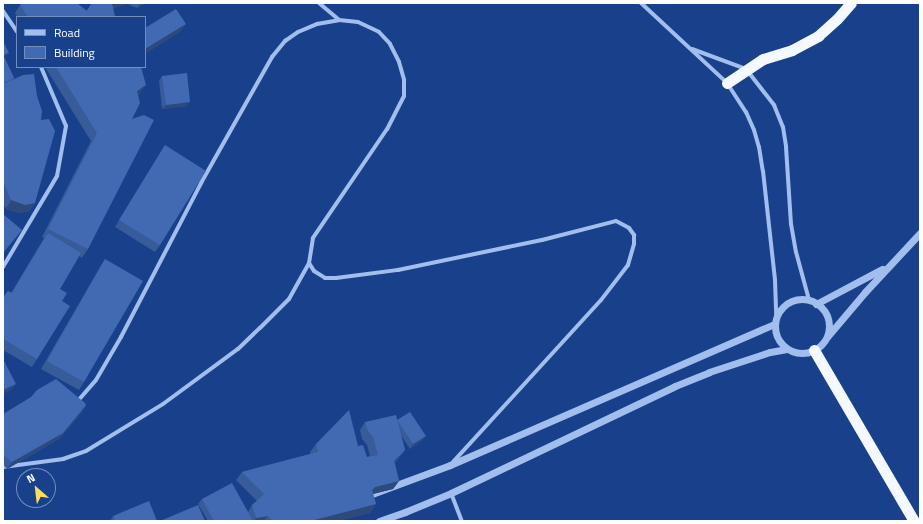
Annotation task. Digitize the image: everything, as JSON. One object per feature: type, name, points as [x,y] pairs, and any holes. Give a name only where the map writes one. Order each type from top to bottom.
[{"type":"highway","points":[[727,83],[763,59],[792,50],[818,36],[837,19],[851,3]]},
{"type":"highway","points":[[814,350],[914,521]]},
{"type":"street","points":[[319,3],[339,20]]},
{"type":"street","points":[[641,3],[727,83],[746,112],[759,147],[773,261],[776,317],[775,324],[778,338],[787,348],[800,353],[814,350],[887,266],[920,233]]},
{"type":"street","points":[[3,11],[16,30]]},
{"type":"street","points":[[3,467],[63,459],[86,451],[163,404],[238,349],[289,299],[309,263],[313,238],[387,129],[404,96],[404,80],[399,62],[390,44],[380,32],[358,22],[339,20],[317,24],[298,32],[285,41],[272,58],[201,183],[121,337],[96,380],[70,410]]},
{"type":"street","points":[[692,49],[746,69],[770,97],[783,127],[786,147],[791,224],[796,252],[809,300]]},
{"type":"street","points":[[3,267],[57,176],[66,126],[41,68]]},
{"type":"street","points":[[309,263],[314,271],[325,278],[336,278],[398,270],[542,240],[616,221],[629,228],[634,235],[634,244],[628,265],[601,300],[450,465]]},
{"type":"street","points":[[816,304],[887,266]]},
{"type":"street","points":[[776,317],[786,304],[801,299],[809,300],[822,309],[828,320],[828,332],[825,339]]},
{"type":"street","points":[[353,501],[450,465],[775,324]]},
{"type":"street","points":[[379,521],[451,493],[675,386],[708,372],[787,348]]},
{"type":"street","points":[[451,493],[462,521]]},
{"type":"building","points":[[23,3],[77,3],[87,11],[92,3],[112,3],[115,16],[27,16],[20,5]]},
{"type":"building","points":[[176,9],[186,24],[146,48],[146,27]]},
{"type":"building","points":[[3,41],[9,53],[3,55]]},
{"type":"building","points":[[3,55],[14,78],[3,83]]},
{"type":"building","points":[[57,68],[141,68],[146,85],[137,91],[140,103],[132,119],[144,115],[154,120],[88,249],[48,229],[97,133]]},
{"type":"building","points":[[187,73],[190,102],[166,105],[162,76]]},
{"type":"building","points":[[34,74],[37,96],[42,111],[41,120],[49,119],[55,131],[35,203],[25,205],[11,200],[5,186],[3,185],[3,84],[23,75]]},
{"type":"building","points":[[165,145],[206,171],[160,245],[119,220]]},
{"type":"building","points":[[3,214],[22,230],[3,253]]},
{"type":"building","points":[[48,233],[81,253],[60,289],[67,293],[62,301],[70,306],[37,359],[3,339],[3,298],[8,291],[12,293]]},
{"type":"building","points":[[105,259],[143,281],[84,382],[47,361]]},
{"type":"building","points":[[3,359],[16,384],[3,390]]},
{"type":"building","points":[[56,379],[86,405],[63,433],[12,462],[3,455],[3,414],[31,397],[37,390]]},
{"type":"building","points":[[349,410],[358,446],[363,445],[367,457],[378,455],[373,437],[368,431],[365,422],[396,415],[405,450],[394,461],[399,481],[375,487],[372,490],[376,504],[310,521],[273,521],[268,516],[256,518],[252,505],[264,494],[242,472],[318,452],[316,444]]},
{"type":"building","points":[[410,412],[426,436],[413,444],[397,420]]},
{"type":"building","points":[[232,483],[253,521],[214,521],[202,499]]},
{"type":"building","points":[[149,501],[157,521],[115,521],[113,516]]},
{"type":"building","points":[[198,505],[205,521],[160,521]]}]
